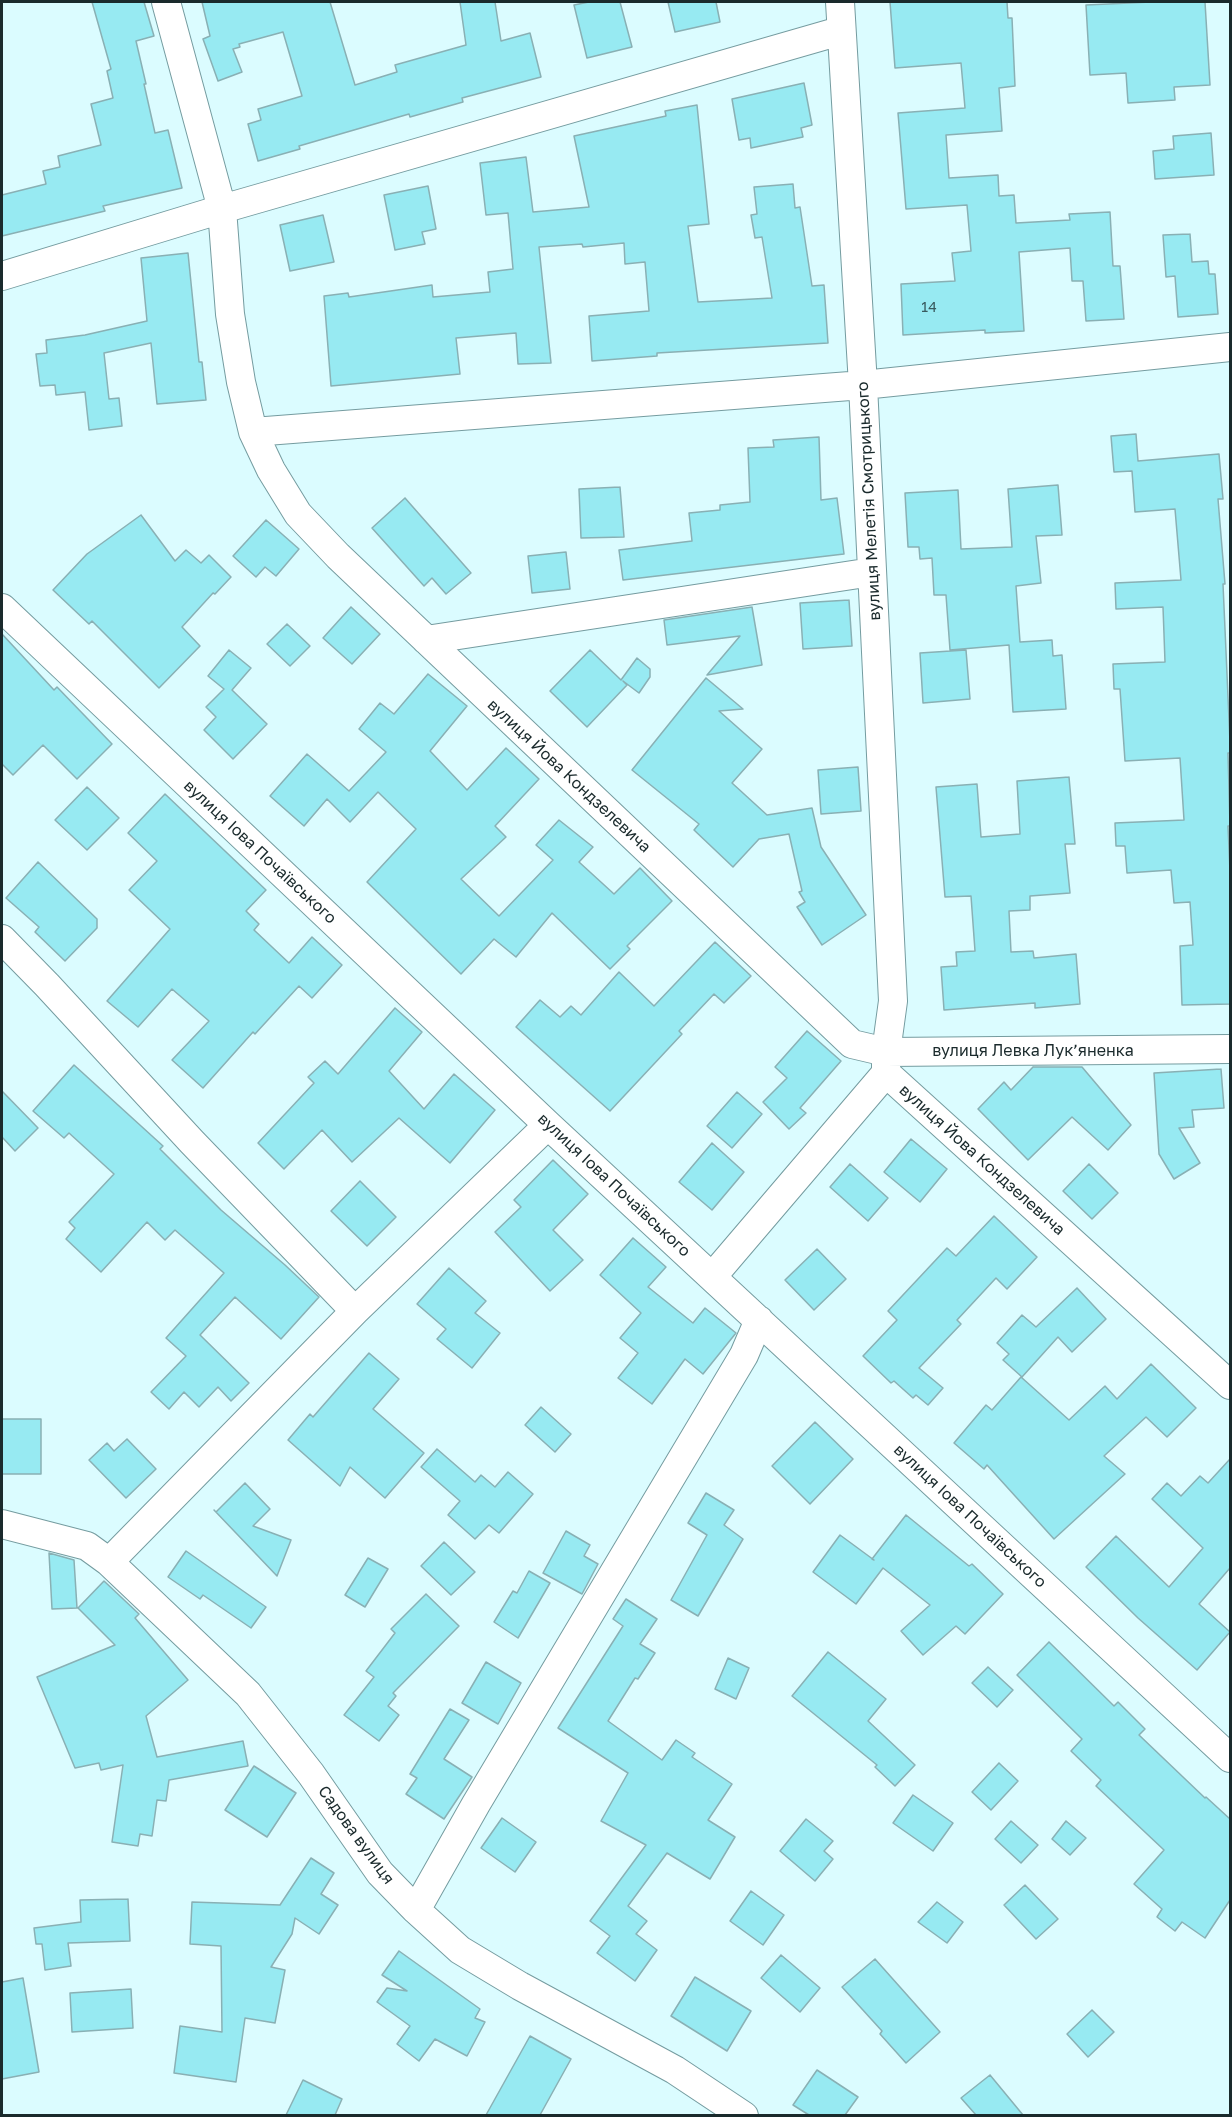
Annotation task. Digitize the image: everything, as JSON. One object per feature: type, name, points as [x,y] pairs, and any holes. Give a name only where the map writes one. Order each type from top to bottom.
[{"type":"street","name":"вулиця Йова Кондзелевича","points":[[166,2],[222,209],[231,314],[241,382],[253,432],[271,470],[297,514],[338,556],[852,1044],[886,1063],[1230,1385]]},
{"type":"street","name":"вулиця Мелетія Смотрицького","points":[[840,2],[863,384],[893,1001],[886,1063]]},
{"type":"street","points":[[2,276],[222,209],[840,31]]},
{"type":"street","points":[[253,432],[863,384],[1230,347]]},
{"type":"street","points":[[426,640],[872,572]]},
{"type":"street","name":"вулиця Іова Почаївського","points":[[2,608],[548,1125],[1230,1758]]},
{"type":"street","points":[[2,939],[192,1142],[355,1311]]},
{"type":"street","name":"вулиця Левка Лукʼяненка","points":[[886,1063],[1230,1049]]},
{"type":"street","points":[[712,1277],[886,1063]]},
{"type":"street","points":[[109,1562],[355,1311],[548,1125]]},
{"type":"street","points":[[416,1910],[476,1804],[744,1354],[759,1320]]},
{"type":"street","name":"Садова вулиця","points":[[2,1524],[87,1546],[109,1562],[248,1694],[311,1774],[380,1873],[460,1950],[520,1986],[675,2070],[744,2115]]},
{"type":"building","points":[[92,2],[144,2],[154,36],[136,41],[146,84],[144,84],[155,133],[168,130],[182,188],[103,206],[105,211],[2,236],[2,195],[46,184],[43,171],[60,167],[58,156],[101,145],[91,104],[113,98],[107,71],[111,69]]},
{"type":"building","points":[[202,2],[330,2],[355,85],[397,72],[395,65],[466,45],[460,2],[495,2],[501,41],[530,33],[541,77],[462,98],[463,102],[410,117],[409,114],[299,146],[300,149],[258,161],[248,124],[261,120],[258,109],[302,96],[283,32],[239,44],[240,47],[233,49],[242,72],[218,81],[203,39],[210,36]]},
{"type":"building","points":[[589,2],[620,2],[632,47],[587,58],[574,5]]},
{"type":"building","points":[[668,2],[716,2],[720,22],[675,32]]},
{"type":"building","points":[[890,2],[1007,2],[1008,18],[1012,18],[1015,86],[999,88],[1002,131],[946,135],[949,178],[998,175],[999,196],[1014,195],[1016,223],[1070,220],[1069,214],[1110,212],[1113,266],[1120,266],[1124,319],[1086,321],[1083,281],[1072,281],[1070,248],[1019,252],[1024,331],[985,333],[985,330],[903,335],[901,284],[955,281],[952,253],[971,251],[967,205],[906,209],[898,113],[965,108],[961,63],[895,68]]},
{"type":"building","points":[[1205,2],[1210,85],[1174,87],[1175,100],[1128,103],[1126,73],[1090,75],[1086,5]]},
{"type":"building","points":[[804,83],[812,125],[801,128],[803,137],[751,148],[750,138],[739,140],[732,99]]},
{"type":"building","points":[[697,105],[709,224],[688,226],[698,302],[772,298],[762,237],[755,238],[751,215],[757,214],[754,187],[793,184],[795,208],[800,207],[812,286],[824,285],[828,343],[657,353],[657,356],[592,361],[589,316],[649,311],[645,262],[625,264],[624,243],[583,247],[582,244],[539,247],[551,363],[518,364],[516,333],[456,338],[460,374],[331,386],[324,296],[348,293],[349,297],[432,285],[433,297],[490,292],[488,272],[513,269],[508,213],[486,215],[480,163],[526,157],[533,212],[589,207],[574,136],[666,116],[665,111]]},
{"type":"building","points":[[1211,133],[1214,175],[1155,179],[1153,151],[1174,149],[1173,136]]},
{"type":"building","points":[[428,186],[436,229],[422,232],[425,244],[395,250],[384,195]]},
{"type":"building","points":[[323,215],[334,262],[290,271],[280,225]]},
{"type":"building","points":[[1190,234],[1192,262],[1208,261],[1209,274],[1215,274],[1218,314],[1178,317],[1175,276],[1166,277],[1163,235]]},
{"type":"building","points":[[188,253],[199,362],[202,362],[206,400],[157,404],[151,343],[104,353],[109,399],[119,398],[122,426],[89,430],[85,392],[56,395],[55,385],[40,386],[36,354],[47,353],[46,340],[85,335],[147,321],[141,258]]},
{"type":"building","points":[[1136,434],[1138,461],[1219,454],[1223,499],[1218,499],[1225,584],[1223,584],[1230,742],[1230,753],[1228,753],[1230,826],[1228,826],[1230,1004],[1182,1005],[1180,946],[1193,945],[1190,902],[1174,903],[1171,870],[1127,873],[1125,846],[1116,846],[1115,823],[1184,820],[1180,758],[1125,761],[1120,689],[1114,689],[1113,664],[1165,662],[1163,607],[1116,609],[1115,583],[1181,580],[1175,509],[1135,512],[1132,471],[1114,472],[1111,436]]},
{"type":"building","points":[[819,437],[821,500],[837,498],[844,554],[623,580],[619,550],[692,541],[689,513],[720,510],[720,505],[750,502],[748,448],[774,447],[773,440]]},
{"type":"building","points":[[1058,485],[1062,535],[1036,536],[1041,583],[1016,586],[1020,642],[1052,640],[1053,656],[1062,655],[1066,709],[1013,712],[1009,645],[950,650],[946,595],[934,595],[932,558],[920,559],[919,547],[908,547],[905,493],[958,490],[961,549],[1012,547],[1008,489]]},
{"type":"building","points":[[620,487],[624,537],[581,538],[579,489]]},
{"type":"building","points":[[405,498],[471,573],[446,594],[432,578],[424,586],[372,528]]},
{"type":"building","points":[[141,515],[175,561],[186,550],[201,563],[209,555],[231,577],[182,627],[200,646],[159,688],[92,621],[89,624],[53,590],[87,554]]},
{"type":"building","points":[[266,520],[299,549],[276,576],[265,567],[256,577],[233,556]]},
{"type":"building","points":[[566,552],[570,589],[532,593],[528,556]]},
{"type":"building","points":[[849,600],[852,646],[803,649],[800,603]]},
{"type":"building","points":[[351,607],[380,634],[352,664],[323,638]]},
{"type":"building","points":[[752,607],[762,665],[707,675],[740,636],[667,645],[664,620]]},
{"type":"building","points":[[287,624],[310,646],[290,666],[267,644]]},
{"type":"building","points":[[2,634],[54,690],[57,687],[112,744],[77,779],[43,745],[13,775],[2,764]]},
{"type":"building","points":[[229,650],[251,668],[232,690],[267,724],[233,759],[204,730],[216,717],[206,707],[224,689],[208,676]]},
{"type":"building","points":[[590,650],[621,680],[637,658],[650,669],[650,677],[639,693],[623,681],[627,685],[587,727],[550,691]]},
{"type":"building","points":[[966,650],[970,699],[923,703],[920,653]]},
{"type":"building","points":[[428,674],[467,706],[430,751],[467,790],[506,748],[539,779],[495,826],[506,837],[461,879],[499,916],[553,860],[536,845],[559,820],[593,847],[579,862],[614,894],[640,868],[672,901],[627,946],[630,949],[610,969],[552,913],[516,957],[494,939],[461,974],[367,882],[416,829],[378,792],[350,822],[327,799],[304,826],[270,796],[307,754],[349,791],[386,752],[359,729],[380,703],[394,714]]},
{"type":"building","points":[[706,678],[743,709],[719,711],[762,749],[732,783],[767,815],[812,808],[821,847],[866,915],[822,945],[797,907],[805,902],[799,892],[802,891],[789,834],[759,839],[733,867],[694,830],[699,824],[632,770]]},
{"type":"building","points":[[858,767],[861,811],[821,814],[818,770]]},
{"type":"building","points":[[1069,777],[1075,844],[1065,844],[1070,893],[1030,896],[1030,910],[1009,911],[1011,952],[1033,951],[1034,958],[1076,954],[1080,1004],[1035,1008],[1035,1003],[944,1010],[941,967],[957,966],[956,952],[975,951],[971,896],[945,897],[936,787],[977,784],[981,837],[1020,834],[1017,781]]},
{"type":"building","points":[[87,787],[119,818],[87,850],[55,820]]},
{"type":"building","points":[[165,794],[266,890],[246,911],[259,924],[254,930],[289,963],[312,937],[342,965],[312,998],[299,986],[255,1034],[253,1032],[203,1088],[172,1060],[209,1021],[172,989],[138,1027],[107,1001],[170,929],[129,890],[157,861],[128,833]]},
{"type":"building","points":[[38,862],[97,919],[97,928],[65,961],[35,932],[39,927],[6,898]]},
{"type":"building","points":[[715,942],[751,976],[724,1003],[714,994],[679,1031],[682,1034],[610,1111],[516,1027],[540,1000],[560,1017],[571,1006],[581,1015],[619,972],[654,1006]]},
{"type":"building","points":[[395,1008],[422,1032],[389,1071],[424,1109],[454,1074],[495,1110],[450,1163],[399,1118],[352,1162],[322,1130],[284,1169],[258,1143],[314,1083],[308,1077],[325,1061],[338,1074]]},
{"type":"building","points":[[807,1031],[841,1061],[800,1108],[806,1113],[789,1129],[763,1102],[787,1078],[775,1067]]},
{"type":"building","points":[[74,1065],[163,1146],[160,1149],[221,1210],[319,1297],[281,1339],[235,1297],[200,1335],[249,1383],[231,1401],[218,1387],[199,1407],[184,1392],[169,1409],[151,1392],[186,1356],[166,1338],[224,1273],[175,1230],[165,1240],[147,1222],[101,1272],[66,1239],[75,1228],[69,1222],[114,1174],[69,1133],[64,1138],[33,1111]]},
{"type":"building","points":[[1033,1067],[1082,1067],[1131,1125],[1108,1150],[1072,1117],[1028,1160],[978,1109],[1004,1082],[1011,1090]]},
{"type":"building","points":[[1221,1069],[1224,1108],[1192,1110],[1194,1127],[1179,1128],[1200,1163],[1174,1179],[1159,1154],[1154,1073]]},
{"type":"building","points":[[2,1091],[38,1128],[15,1151],[2,1137]]},
{"type":"building","points":[[737,1092],[762,1114],[732,1148],[707,1126]]},
{"type":"building","points":[[911,1139],[947,1169],[920,1202],[884,1172]]},
{"type":"building","points":[[712,1143],[744,1172],[712,1210],[679,1182]]},
{"type":"building","points":[[553,1160],[588,1194],[553,1230],[583,1260],[550,1291],[495,1232],[521,1207],[514,1200]]},
{"type":"building","points":[[850,1164],[888,1198],[868,1221],[830,1187]]},
{"type":"building","points":[[1089,1164],[1118,1193],[1092,1219],[1063,1191]]},
{"type":"building","points":[[360,1181],[396,1217],[367,1246],[331,1211]]},
{"type":"building","points":[[994,1216],[1037,1257],[1007,1289],[996,1278],[957,1320],[961,1324],[919,1368],[943,1388],[928,1405],[916,1395],[913,1398],[894,1381],[891,1383],[863,1356],[897,1320],[888,1311],[947,1248],[956,1256]]},
{"type":"building","points":[[633,1238],[666,1267],[648,1287],[693,1323],[705,1308],[736,1333],[703,1374],[685,1359],[652,1404],[618,1378],[638,1353],[620,1338],[641,1313],[600,1275]]},
{"type":"building","points":[[817,1249],[846,1279],[814,1310],[785,1280]]},
{"type":"building","points":[[449,1268],[486,1301],[475,1313],[500,1333],[472,1368],[437,1339],[446,1329],[417,1304]]},
{"type":"building","points":[[1077,1288],[1106,1319],[1072,1352],[1058,1337],[1022,1377],[1003,1360],[1009,1354],[997,1343],[1022,1315],[1036,1327]]},
{"type":"building","points":[[369,1353],[399,1379],[373,1409],[424,1453],[385,1498],[350,1467],[340,1486],[288,1440],[310,1414],[313,1417]]},
{"type":"building","points":[[1151,1364],[1196,1408],[1167,1437],[1146,1417],[1104,1456],[1125,1474],[1054,1539],[987,1465],[984,1469],[954,1443],[986,1405],[992,1410],[1021,1377],[1069,1420],[1105,1386],[1117,1399]]},
{"type":"building","points":[[541,1407],[571,1434],[555,1452],[525,1425]]},
{"type":"building","points":[[2,1419],[41,1419],[41,1474],[2,1474]]},
{"type":"building","points":[[815,1422],[853,1459],[810,1504],[772,1466]]},
{"type":"building","points":[[127,1439],[156,1469],[126,1498],[89,1460],[107,1443],[114,1451]]},
{"type":"building","points":[[437,1449],[475,1482],[481,1475],[495,1487],[508,1472],[533,1494],[499,1533],[489,1525],[475,1539],[448,1515],[460,1501],[421,1467]]},
{"type":"building","points":[[1230,1459],[1230,1568],[1199,1604],[1230,1632],[1197,1670],[1138,1618],[1086,1567],[1116,1536],[1169,1587],[1203,1548],[1152,1499],[1167,1483],[1181,1496],[1200,1476],[1208,1483]]},
{"type":"building","points":[[245,1483],[270,1509],[253,1526],[291,1540],[277,1576],[214,1510],[216,1512]]},
{"type":"building","points":[[706,1493],[734,1510],[724,1525],[743,1539],[698,1616],[671,1600],[707,1535],[688,1523]]},
{"type":"building","points":[[906,1515],[969,1566],[972,1564],[1003,1594],[965,1634],[956,1626],[923,1655],[901,1631],[930,1605],[883,1568],[856,1604],[813,1572],[840,1535],[872,1559]]},
{"type":"building","points":[[566,1531],[590,1545],[584,1556],[598,1564],[582,1594],[543,1573]]},
{"type":"building","points":[[444,1542],[475,1572],[451,1595],[421,1566]]},
{"type":"building","points":[[186,1551],[266,1607],[251,1628],[203,1595],[200,1599],[168,1577]]},
{"type":"building","points":[[49,1553],[74,1560],[77,1608],[52,1609]]},
{"type":"building","points":[[368,1558],[388,1569],[365,1607],[345,1595]]},
{"type":"building","points":[[529,1571],[550,1583],[518,1638],[494,1622],[513,1591],[517,1593]]},
{"type":"building","points":[[104,1581],[139,1614],[135,1618],[188,1680],[146,1716],[157,1757],[243,1741],[248,1766],[169,1780],[166,1801],[157,1800],[152,1836],[140,1834],[138,1846],[112,1842],[123,1765],[101,1770],[99,1763],[75,1768],[37,1677],[115,1645],[78,1608]]},
{"type":"building","points":[[426,1594],[459,1626],[393,1693],[396,1696],[388,1706],[399,1715],[379,1741],[344,1715],[374,1677],[366,1671],[395,1633],[391,1629]]},
{"type":"building","points":[[626,1599],[657,1619],[640,1644],[655,1653],[638,1679],[635,1678],[608,1721],[662,1760],[676,1740],[695,1753],[692,1757],[732,1784],[708,1820],[735,1837],[710,1879],[667,1853],[628,1906],[647,1921],[636,1934],[657,1950],[635,1981],[597,1953],[610,1936],[590,1921],[646,1845],[601,1821],[628,1773],[558,1728],[623,1626],[613,1619]]},
{"type":"building","points":[[1049,1642],[1114,1706],[1118,1702],[1145,1729],[1139,1735],[1230,1819],[1230,1900],[1205,1938],[1182,1922],[1175,1931],[1157,1917],[1162,1909],[1134,1884],[1164,1850],[1096,1786],[1101,1780],[1071,1751],[1082,1739],[1017,1675]]},
{"type":"building","points":[[828,1652],[886,1699],[868,1721],[915,1765],[895,1786],[875,1767],[877,1765],[792,1696]]},
{"type":"building","points":[[728,1658],[749,1668],[736,1699],[715,1689]]},
{"type":"building","points":[[486,1662],[521,1683],[498,1724],[462,1703]]},
{"type":"building","points":[[988,1667],[1013,1690],[997,1707],[972,1683]]},
{"type":"building","points":[[450,1709],[469,1720],[444,1759],[472,1777],[444,1819],[406,1794],[417,1778],[410,1774]]},
{"type":"building","points":[[999,1763],[1018,1781],[991,1810],[972,1792]]},
{"type":"building","points":[[254,1766],[296,1793],[267,1837],[225,1810]]},
{"type":"building","points":[[913,1795],[953,1823],[933,1851],[893,1823]]},
{"type":"building","points":[[502,1818],[536,1842],[515,1872],[481,1848]]},
{"type":"building","points":[[806,1819],[833,1841],[824,1851],[833,1859],[815,1881],[780,1851]]},
{"type":"building","points":[[1011,1821],[1038,1845],[1021,1863],[995,1839]]},
{"type":"building","points":[[1066,1821],[1086,1838],[1070,1855],[1052,1839]]},
{"type":"building","points":[[311,1858],[334,1873],[321,1894],[338,1905],[319,1934],[295,1918],[292,1934],[271,1967],[285,1970],[275,2023],[245,2018],[236,2082],[174,2073],[180,2026],[222,2032],[221,1946],[190,1944],[192,1902],[280,1905]]},
{"type":"building","points":[[1025,1885],[1058,1919],[1036,1939],[1004,1905]]},
{"type":"building","points":[[751,1891],[784,1915],[763,1945],[730,1921]]},
{"type":"building","points":[[128,1899],[130,1941],[68,1943],[71,1966],[45,1970],[42,1944],[36,1944],[34,1928],[81,1922],[80,1900]]},
{"type":"building","points":[[937,1902],[963,1922],[947,1943],[918,1922]]},
{"type":"building","points":[[399,1951],[480,2009],[475,2018],[485,2022],[467,2056],[435,2039],[419,2061],[397,2044],[410,2026],[377,2002],[387,1988],[407,1991],[382,1975]]},
{"type":"building","points":[[781,1955],[820,1988],[800,2012],[761,1978]]},
{"type":"building","points":[[875,1959],[940,2032],[906,2063],[880,2034],[882,2031],[842,1987]]},
{"type":"building","points":[[695,1977],[751,2011],[727,2051],[671,2016]]},
{"type":"building","points":[[23,1978],[39,2072],[2,2079],[2,1982]]},
{"type":"building","points":[[131,1989],[133,2028],[72,2032],[70,1993]]},
{"type":"building","points":[[1092,2010],[1114,2032],[1088,2057],[1067,2034]]},
{"type":"building","points":[[530,2036],[571,2059],[540,2115],[486,2115]]},
{"type":"building","points":[[817,2070],[858,2097],[845,2115],[809,2115],[793,2105]]},
{"type":"building","points":[[990,2075],[1023,2115],[976,2115],[961,2098]]},
{"type":"building","points":[[303,2080],[342,2099],[335,2115],[286,2115]]}]
